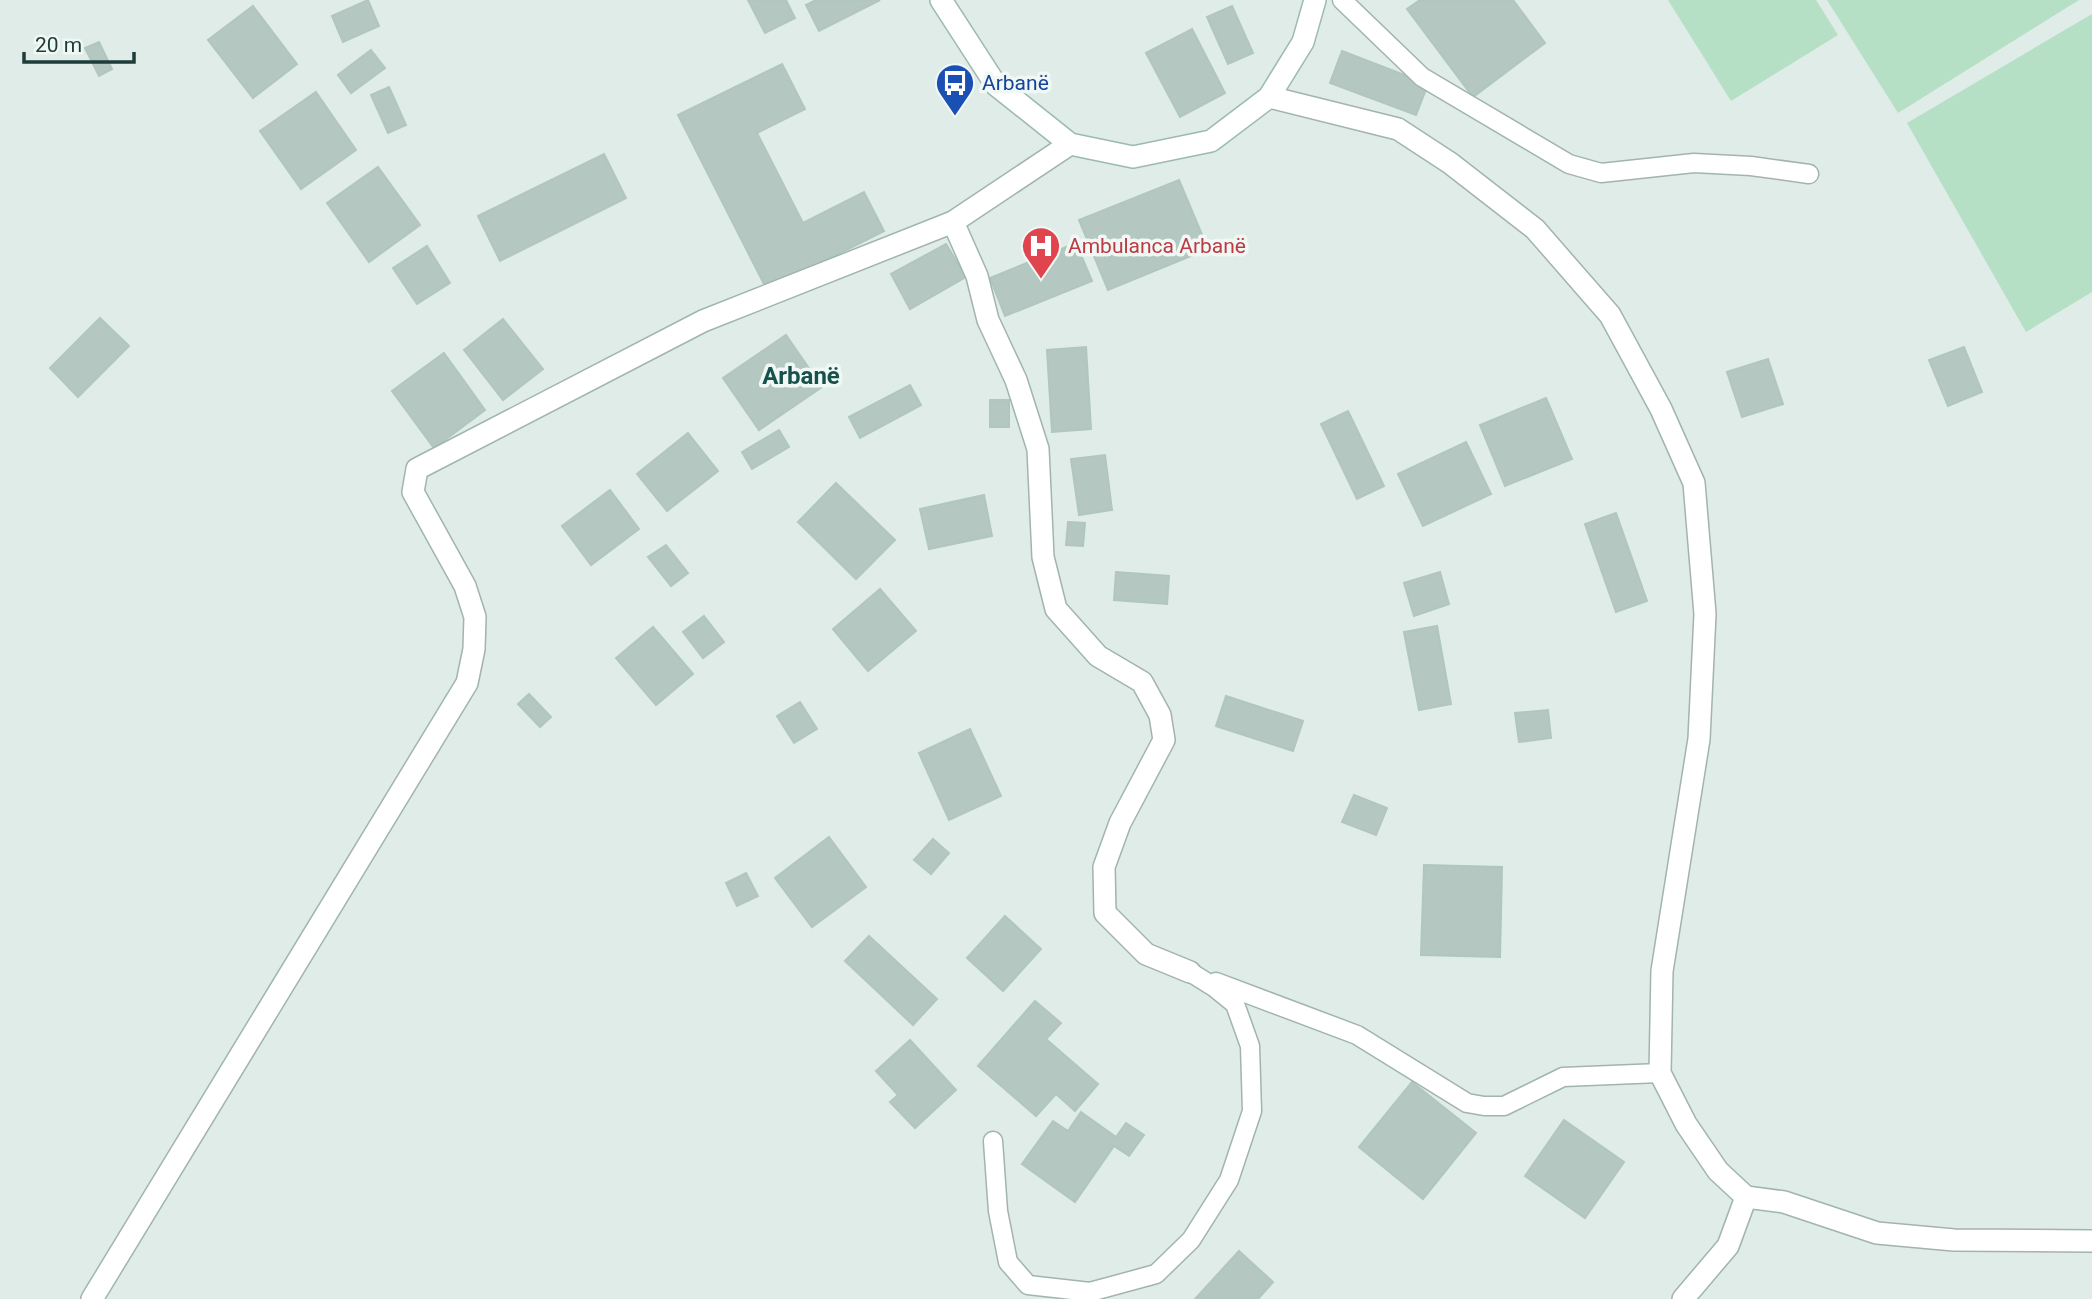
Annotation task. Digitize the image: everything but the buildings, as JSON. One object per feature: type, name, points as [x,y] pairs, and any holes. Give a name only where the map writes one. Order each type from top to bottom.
[{"type":"street","points":[[941,0],[996,85],[1070,144],[1133,157],[1212,141],[1269,97],[1303,41],[1315,0]]},
{"type":"street","points":[[1269,97],[1398,129],[1450,163],[1535,229],[1610,315],[1661,409],[1694,483],[1705,614],[1699,739],[1662,971],[1660,1073],[1686,1124],[1718,1171],[1746,1197],[1784,1202],[1877,1233],[1954,1240],[2092,1241]]},
{"type":"street","points":[[92,1299],[467,683],[474,649],[475,617],[465,586],[413,492],[417,469],[703,321],[953,222],[1070,144]]},
{"type":"street","points":[[953,222],[977,276],[988,320],[1016,380],[1038,449],[1043,557],[1056,609],[1098,656],[1142,681],[1160,715],[1164,740],[1120,823],[1104,867],[1105,913],[1146,954],[1190,972]]},
{"type":"street","points":[[1683,1299],[1728,1246],[1746,1197]]},
{"type":"lane","points":[[1342,0],[1422,77],[1569,164],[1601,173],[1694,163],[1751,166],[1809,174]]},
{"type":"lane","points":[[1190,972],[1357,1035],[1467,1103],[1475,1105],[1504,1106],[1563,1077],[1660,1073]]},
{"type":"lane","points":[[993,1141],[998,1211],[1008,1262],[1028,1285],[1090,1292],[1156,1274],[1191,1240],[1229,1180],[1252,1111],[1250,1046],[1234,1004],[1214,986],[1190,972]]},
{"type":"green space","points":[[1668,0],[1816,0],[1838,35],[1731,101]]},
{"type":"green space","points":[[1827,0],[2079,0],[1898,113]]},
{"type":"green space","points":[[2092,14],[2092,292],[2026,332],[1907,123]]},
{"type":"place","name":"Arbanë","points":[[955,117]]},
{"type":"place","name":"Ambulanca Arbanë","points":[[1041,280]]},
{"type":"district","name":"Arbanë","points":[[801,376]]}]
